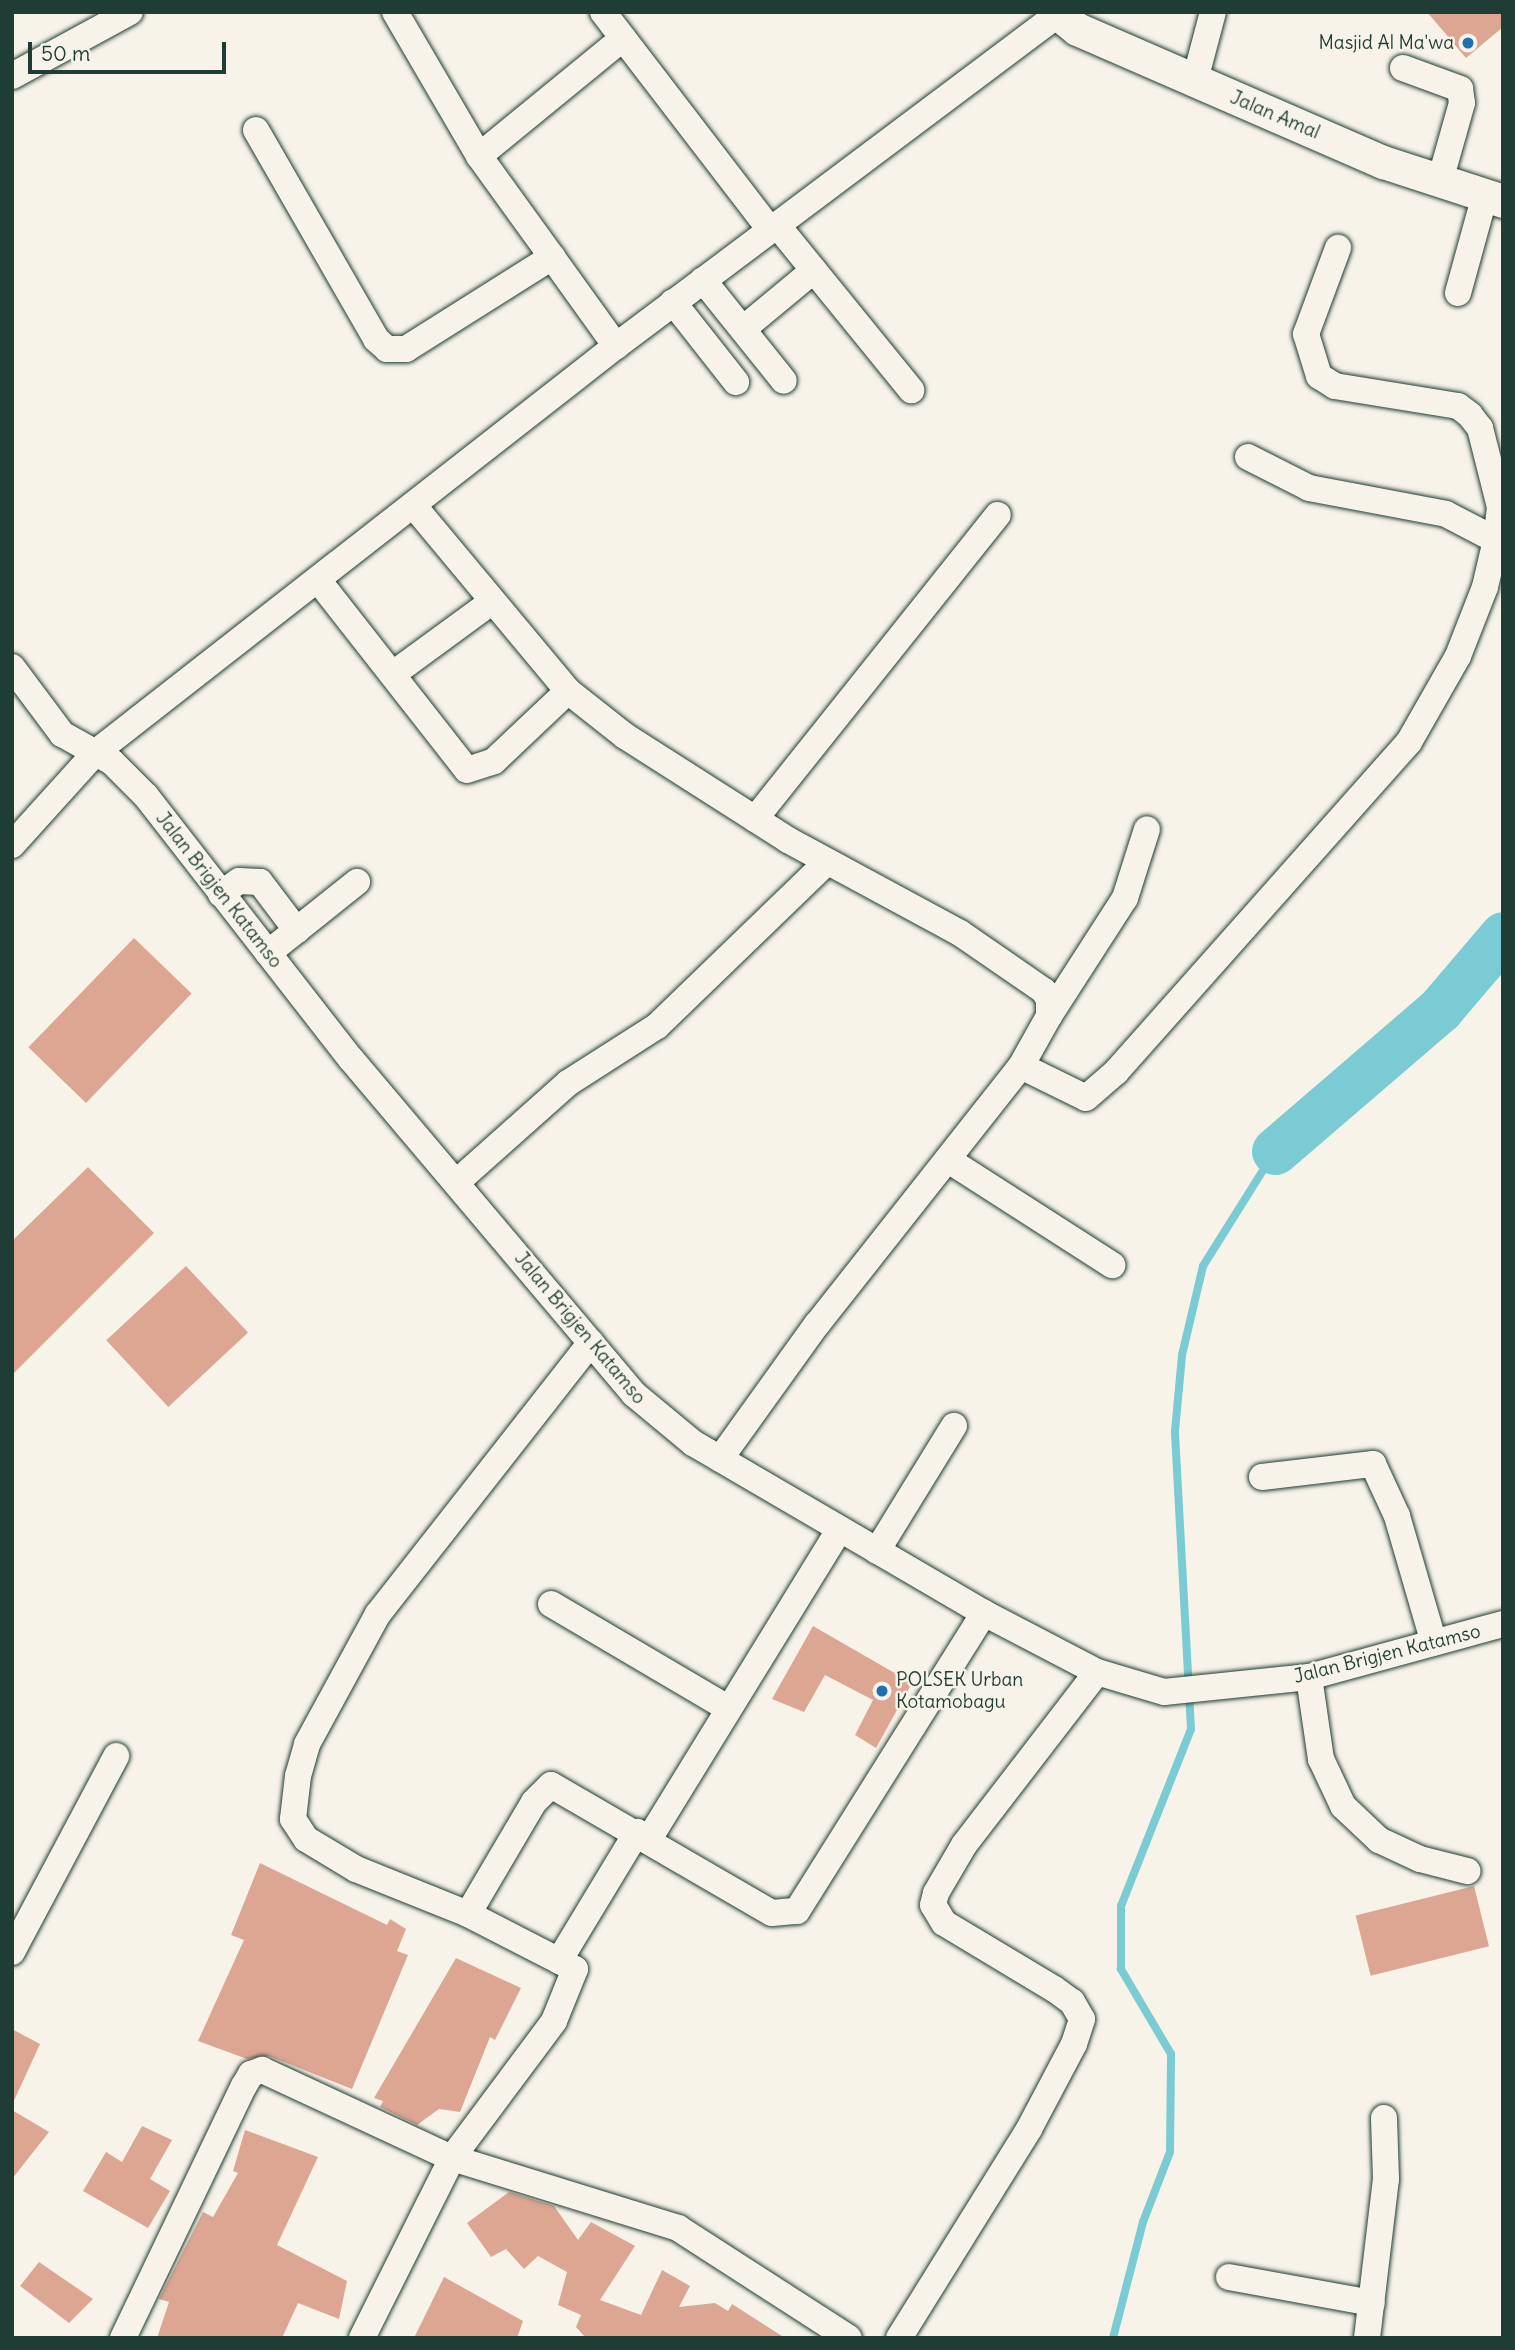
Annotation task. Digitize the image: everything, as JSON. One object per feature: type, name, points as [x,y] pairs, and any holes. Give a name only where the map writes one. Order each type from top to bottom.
[{"type":"street","points":[[12,76],[130,12]]},
{"type":"street","points":[[395,12],[479,156],[615,346]]},
{"type":"street","points":[[603,12],[774,228],[814,270],[911,390]]},
{"type":"street","points":[[1195,80],[1213,12]]},
{"type":"street","points":[[12,845],[95,754],[615,346],[1056,13]]},
{"type":"street","name":"Jalan Amal","points":[[1056,13],[1195,80],[1373,157],[1494,198]]},
{"type":"street","points":[[479,156],[623,38]]},
{"type":"street","points":[[1403,68],[1460,89],[1462,103],[1440,181]]},
{"type":"street","points":[[256,130],[376,339],[387,349],[406,349],[552,257]]},
{"type":"street","points":[[1458,293],[1494,198]]},
{"type":"street","points":[[1021,1066],[1086,1098],[1116,1072],[1409,742],[1458,656],[1485,587],[1499,539],[1500,507],[1479,428],[1469,415],[1458,406],[1335,386],[1319,376],[1306,334],[1338,248]]},
{"type":"street","points":[[743,329],[814,270]]},
{"type":"street","points":[[703,280],[785,381]]},
{"type":"street","points":[[673,302],[736,382]]},
{"type":"street","points":[[1248,457],[1309,488],[1446,514],[1499,539]]},
{"type":"street","points":[[412,505],[490,603],[568,691],[644,750],[755,819],[827,862],[960,933],[1004,962],[1044,991],[1049,1016]]},
{"type":"street","points":[[755,819],[998,515]]},
{"type":"street","points":[[318,580],[472,771],[494,761],[568,691]]},
{"type":"street","points":[[393,674],[490,603]]},
{"type":"street","name":"Jalan Brigjen Katamso","points":[[12,667],[50,722],[95,754],[146,796],[351,1059],[458,1181],[645,1407],[720,1459],[984,1613],[1097,1672],[1164,1692],[1309,1677],[1503,1624]]},
{"type":"street","points":[[720,1459],[817,1324],[950,1161],[1021,1066],[1049,1016],[1125,898],[1147,829]]},
{"type":"street","points":[[458,1181],[568,1083],[657,1026],[827,862]]},
{"type":"street","points":[[220,894],[239,881],[260,882],[297,931]]},
{"type":"street","points":[[268,953],[357,882]]},
{"type":"street","points":[[950,1161],[1112,1265]]},
{"type":"street","points":[[362,2338],[452,2158],[554,2021],[575,1975],[571,1966],[468,1914],[356,1869],[306,1839],[293,1819],[298,1776],[307,1744],[378,1614],[591,1342]]},
{"type":"street","points":[[877,1551],[954,1426]]},
{"type":"street","points":[[1262,1477],[1373,1464],[1397,1516],[1434,1643]]},
{"type":"street","points":[[559,1961],[643,1836],[839,1530]]},
{"type":"street","points":[[551,1604],[726,1707]]},
{"type":"street","points":[[468,1914],[546,1787],[563,1790],[772,1913],[797,1911],[984,1613]]},
{"type":"street","points":[[899,2338],[1029,2129],[1074,2044],[1082,2019],[1072,2002],[1054,1989],[944,1923],[936,1914],[936,1893],[964,1845],[1097,1672]]},
{"type":"street","points":[[1309,1677],[1321,1759],[1343,1805],[1379,1840],[1420,1859],[1467,1871]]},
{"type":"street","points":[[12,1952],[23,1913],[116,1756]]},
{"type":"street","points":[[123,2338],[251,2074],[262,2070],[452,2158],[678,2228],[849,2338]]},
{"type":"street","points":[[1367,2338],[1386,2179],[1384,2118]]},
{"type":"street","points":[[1229,2277],[1372,2303]]},
{"type":"building","name":"Masjid Al Ma'wa","points":[[1427,12],[1503,12],[1503,27],[1466,58]]},
{"type":"building","points":[[134,938],[192,994],[86,1103],[28,1047]]},
{"type":"building","points":[[88,1167],[154,1233],[12,1375],[12,1241]]},
{"type":"building","points":[[186,1266],[248,1333],[168,1407],[106,1340]]},
{"type":"building","name":"POLSEK Urban Kotamobagu","points":[[813,1626],[912,1683],[876,1748],[855,1735],[873,1700],[825,1675],[804,1712],[772,1699]]},
{"type":"building","points":[[260,1863],[387,1925],[390,1919],[406,1929],[397,1951],[408,1955],[352,2089],[269,2056],[247,2059],[198,2041],[244,1940],[231,1935]]},
{"type":"building","points":[[1474,1886],[1489,1946],[1371,1976],[1356,1916]]},
{"type":"building","points":[[456,1958],[521,1988],[495,2040],[490,2037],[460,2112],[439,2109],[417,2125],[380,2107],[383,2101],[374,2098]]},
{"type":"building","points":[[12,2029],[40,2044],[12,2105]]},
{"type":"building","points":[[12,2110],[49,2132],[12,2179]]},
{"type":"building","points":[[142,2126],[172,2140],[150,2179],[170,2191],[148,2228],[83,2191],[106,2152],[122,2162]]},
{"type":"building","points":[[245,2130],[318,2157],[277,2245],[347,2281],[339,2319],[298,2303],[282,2338],[157,2338],[169,2302],[159,2299],[203,2212],[213,2217],[238,2173],[233,2171]]},
{"type":"building","points":[[509,2192],[554,2206],[578,2240],[591,2222],[635,2246],[600,2300],[641,2315],[662,2270],[690,2286],[679,2307],[715,2303],[728,2311],[732,2304],[785,2338],[586,2338],[576,2327],[581,2315],[558,2305],[567,2272],[538,2256],[524,2269],[506,2249],[491,2257],[467,2223]]},
{"type":"building","points":[[39,2262],[93,2299],[69,2323],[20,2286]]},
{"type":"building","points":[[444,2277],[523,2321],[517,2338],[414,2338]]},
{"type":"waterway","points":[[1275,1151],[1440,1009],[1503,935]]},
{"type":"waterway","points":[[1113,2338],[1143,2222],[1170,2152],[1171,2054],[1121,1969],[1121,1906],[1191,1729],[1175,1431],[1182,1355],[1203,1266],[1275,1151]]},
{"type":"place","name":"Masjid Al Ma'wa","points":[[1468,43]]},
{"type":"place","name":"POLSEK Urban Kotamobagu","points":[[882,1691]]}]
